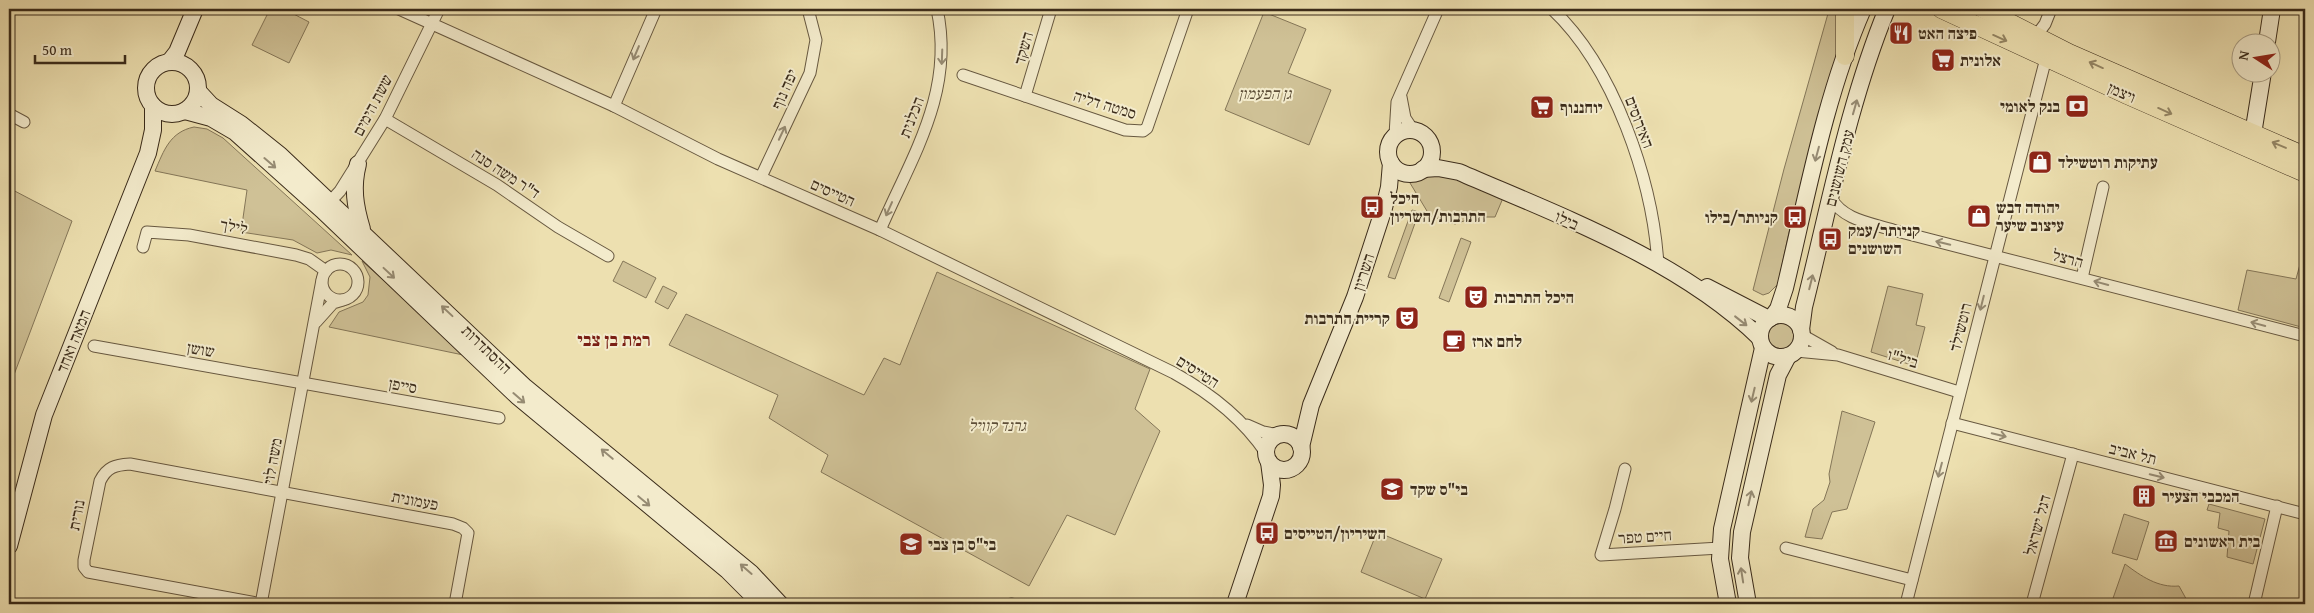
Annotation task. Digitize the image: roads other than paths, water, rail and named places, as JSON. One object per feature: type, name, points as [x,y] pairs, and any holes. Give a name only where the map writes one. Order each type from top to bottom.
[{"type":"main road","points":[[1845,9],[1845,56]]},
{"type":"main road","name":"ויצמן","points":[[1941,9],[2046,58],[2305,173]]},
{"type":"main road","name":"ויצמן","points":[[1983,9],[2069,53],[2305,156]]},
{"type":"street","points":[[185,28],[189,67],[198,82],[198,91],[191,105],[180,112],[160,111],[153,106],[146,94],[146,81],[155,67],[170,61],[177,52],[185,28],[195,9]]},
{"type":"street","name":"הטייסים","points":[[399,9],[614,106],[674,139],[880,230],[1180,376],[1205,392],[1243,423],[1263,432],[1282,434]]},
{"type":"street","name":"ששת הימים","points":[[327,206],[358,164],[385,119],[439,9]]},
{"type":"street","points":[[614,106],[656,9]]},
{"type":"street","name":"יפה נוף","points":[[761,177],[810,73],[816,40],[808,9]]},
{"type":"street","name":"הכלנית","points":[[880,230],[926,126],[936,98],[942,55],[937,9]]},
{"type":"street","name":"השקד","points":[[1025,96],[1051,9]]},
{"type":"street","name":"סמטה דליה","points":[[963,76],[1125,130],[1143,131],[1147,128],[1188,9]]},
{"type":"street","points":[[1395,135],[1395,113],[1403,85],[1438,9]]},
{"type":"street","name":"האירוסים","points":[[1552,9],[1573,30],[1589,54],[1623,115],[1632,139],[1656,233],[1658,265]]},
{"type":"street","name":"עמק השושנים","points":[[1771,318],[1778,309],[1785,288],[1818,151],[1845,56],[1863,9]]},
{"type":"street","name":"עמק השושנים","points":[[1801,332],[1804,307],[1868,58],[1887,9]]},
{"type":"street","points":[[2036,36],[2045,24],[2051,9]]},
{"type":"street","points":[[2269,32],[2272,9]]},
{"type":"street","name":"רוטשילד","points":[[1906,604],[2046,58]]},
{"type":"street","points":[[170,61],[189,67]]},
{"type":"street","points":[[2252,134],[2261,82]]},
{"type":"street","points":[[1403,85],[1402,108],[1405,118],[1413,130],[1426,137],[1432,149],[1430,160],[1419,171],[1399,171],[1391,163],[1388,146],[1395,135],[1403,130],[1413,130]]},
{"type":"street","name":"ההסתדרות","points":[[198,91],[211,105],[241,124],[280,155],[327,206],[517,396],[727,570],[761,604]]},
{"type":"street","name":"המאה ואחד","points":[[10,541],[44,415],[148,153],[153,130],[153,106]]},
{"type":"street","name":"המאה ואחד","points":[[148,153],[180,112]]},
{"type":"street","name":"ההסתדרות","points":[[180,112],[211,118],[235,132],[327,206],[363,231],[525,387],[751,574],[780,604]]},
{"type":"street","points":[[9,114],[24,122]]},
{"type":"street","name":"ד\"ר משה סנה","points":[[385,119],[497,185],[558,227],[608,256]]},
{"type":"street","name":"בילו","points":[[1432,149],[1459,172]]},
{"type":"street","name":"השריון","points":[[1301,447],[1311,405],[1355,297],[1380,221],[1389,187],[1391,163]]},
{"type":"street","points":[[358,164],[355,176],[354,198],[363,231]]},
{"type":"street","name":"בילו","points":[[1419,171],[1438,168],[1459,172],[1581,226],[1673,273],[1708,287],[1771,318]]},
{"type":"street","name":"השריון","points":[[1380,221],[1395,195],[1419,171]]},
{"type":"street","points":[[2082,278],[2103,187]]},
{"type":"street","name":"הרצל","points":[[1831,198],[1836,207],[1849,216],[1994,256],[2305,336]]},
{"type":"street","name":"לילך","points":[[143,247],[147,232],[189,235],[296,254],[309,259],[324,275]]},
{"type":"street","points":[[336,264],[353,269],[357,277],[356,290],[344,299],[334,299],[325,292],[324,275],[336,264]]},
{"type":"street","name":"בילו","points":[[1673,273],[1733,315],[1762,343]]},
{"type":"street","name":"משה לוי","points":[[261,604],[324,275]]},
{"type":"street","name":"משה לוי","points":[[315,323],[333,303],[344,299]]},
{"type":"street","points":[[1728,604],[1722,575],[1720,548],[1722,529],[1762,343],[1761,329],[1771,318],[1784,315],[1790,317],[1798,324],[1801,332],[1801,342],[1778,376],[1742,532],[1740,558],[1748,604]]},
{"type":"street","name":"ביל\"ו","points":[[1801,332],[1838,355],[1959,392]]},
{"type":"street","points":[[1762,343],[1767,352],[1777,357],[1792,354]]},
{"type":"street","name":"שושן","points":[[94,346],[302,384]]},
{"type":"street","name":"ביל\"ו","points":[[1792,354],[1838,355]]},
{"type":"street","name":"סייפן","points":[[302,384],[499,418]]},
{"type":"street","name":"השריון","points":[[1282,434],[1293,430],[1311,405]]},
{"type":"street","name":"הטייסים","points":[[1243,423],[1267,457]]},
{"type":"street","name":"תל אביב","points":[[1952,423],[2305,514]]},
{"type":"street","points":[[1235,604],[1268,508],[1272,485],[1267,457],[1270,441],[1282,434],[1296,438],[1301,447],[1300,459],[1292,468],[1268,508]]},
{"type":"street","name":"דגל ישראל","points":[[2032,604],[2073,454]]},
{"type":"street","points":[[1267,457],[1279,469],[1292,468]]},
{"type":"street","name":"נורית","points":[[261,604],[88,572],[84,567],[84,560],[100,481],[105,470],[116,465],[130,464],[283,491]]},
{"type":"street","name":"חיים טפר","points":[[1625,469],[1611,525],[1601,555],[1720,548]]},
{"type":"street","name":"פעמונית","points":[[283,491],[453,524],[463,528],[468,533],[455,604]]},
{"type":"street","points":[[2254,604],[2277,506]]},
{"type":"street","points":[[1786,548],[1912,580]]},
{"type":"place","name":"פיצה האט","points":[[1901,33]]},
{"type":"place","name":"אלונית","points":[[1943,60]]},
{"type":"place","name":"בנק לאומי","points":[[2077,106]]},
{"type":"place","name":"יוחננוף","points":[[1542,107]]},
{"type":"place","name":"עתיקות רוטשילד","points":[[2040,162]]},
{"type":"place","name":"היכל התרבות/השריון","points":[[1372,207]]},
{"type":"place","name":"יהודה דבש עיצוב שיער","points":[[1979,216]]},
{"type":"place","name":"קניותר/בילו","points":[[1795,217]]},
{"type":"place","name":"קניותר/עמק השושנים","points":[[1830,239]]},
{"type":"place","name":"היכל התרבות","points":[[1476,297]]},
{"type":"place","name":"קריית התרבות","points":[[1407,318]]},
{"type":"place","name":"לחם ארז","points":[[1454,341]]},
{"type":"place","name":"בי\"ס שקד","points":[[1392,489]]},
{"type":"place","name":"המכבי הצעיר","points":[[2144,496]]},
{"type":"place","name":"השיריון/הטייסים","points":[[1267,533]]},
{"type":"place","name":"בית ראשונים","points":[[2166,541]]},
{"type":"place","name":"בי\"ס בן צבי","points":[[911,544]]},
{"type":"district","name":"רמת בן צבי","points":[[614,339]]},
{"type":"park label","name":"גן הפעמון","points":[[1265,93]]},
{"type":"park label","name":"גרנד קוויל","points":[[997,425]]}]
